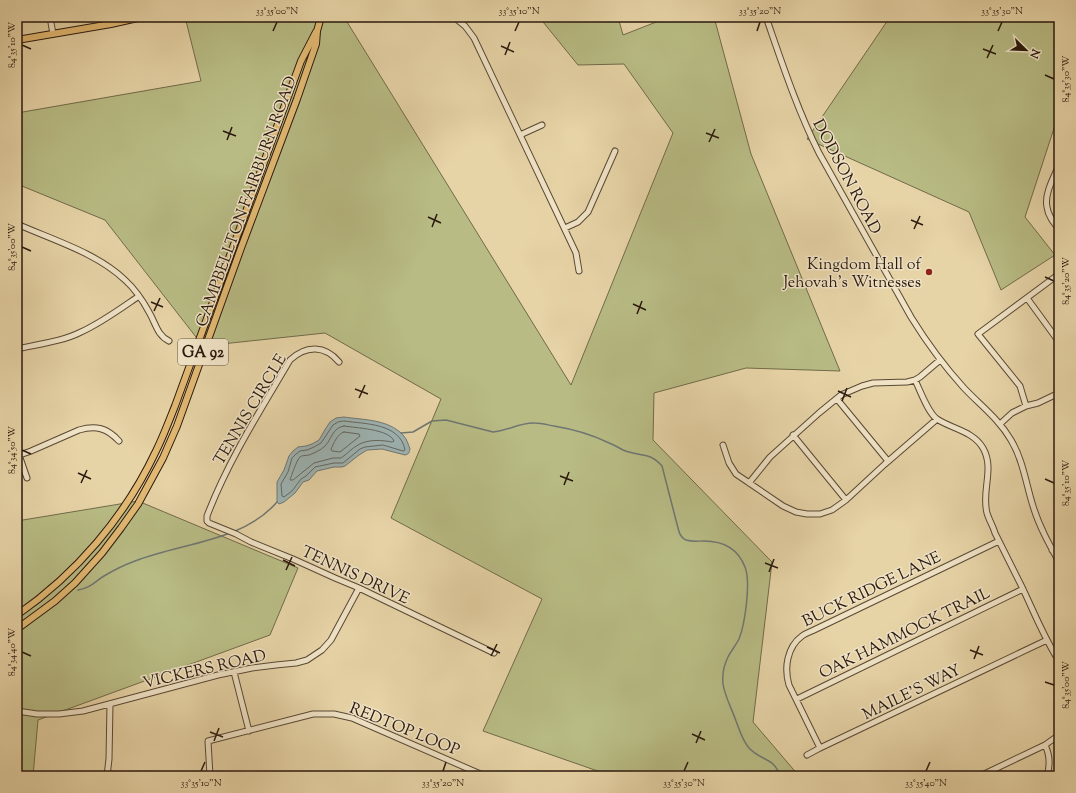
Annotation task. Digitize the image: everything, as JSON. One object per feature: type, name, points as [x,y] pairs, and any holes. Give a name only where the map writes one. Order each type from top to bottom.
[{"type":"main road","points":[[17,40],[111,24],[142,17]]},
{"type":"main road","name":"CAMPBELLTON FAIRBURN ROAD","points":[[17,615],[54,586],[90,550],[125,505],[149,466],[175,406],[301,61],[317,31],[322,17]]},
{"type":"main road","name":"CAMPBELLTON FAIRBURN ROAD","points":[[17,629],[55,601],[102,553],[138,504],[163,458],[177,426],[241,248],[297,99],[316,44],[317,31]]},
{"type":"street","points":[[50,17],[53,34]]},
{"type":"street","points":[[454,17],[474,38],[565,228],[576,253],[579,271]]},
{"type":"street","name":"DODSON ROAD","points":[[766,17],[798,108],[819,153],[924,338],[940,360],[965,389],[1000,424],[1012,441],[1020,460],[1033,507],[1044,534],[1059,562]]},
{"type":"street","points":[[520,135],[542,125]]},
{"type":"street","points":[[565,228],[578,222],[588,212],[615,152]]},
{"type":"street","points":[[1059,165],[1048,191],[1046,207],[1052,220],[1059,229]]},
{"type":"street","points":[[17,224],[94,257],[110,267],[126,281],[139,296],[150,312],[159,333],[169,341]]},
{"type":"street","points":[[1026,406],[1020,386],[978,334],[1059,274]]},
{"type":"street","points":[[17,349],[62,339],[79,333],[98,324],[139,296]]},
{"type":"street","points":[[1027,298],[1057,335],[1059,342]]},
{"type":"street","name":"TENNIS CIRCLE","points":[[207,521],[207,516],[221,482],[259,412],[290,360],[301,352],[315,349],[329,353],[339,362]]},
{"type":"street","points":[[749,483],[770,457],[793,435],[841,395],[873,383],[907,382],[915,380],[940,360]]},
{"type":"street","points":[[915,380],[931,412],[936,418],[969,434],[982,447],[987,459],[988,471],[986,504],[987,514],[1047,640],[1059,660]]},
{"type":"street","points":[[1000,424],[1012,414],[1026,406],[1038,403],[1059,393]]},
{"type":"street","points":[[837,399],[888,461]]},
{"type":"street","points":[[723,445],[729,462],[736,474],[783,506],[796,512],[820,514],[832,510],[846,500],[936,418]]},
{"type":"street","points":[[27,478],[18,455],[79,430],[96,427],[105,430],[119,441]]},
{"type":"street","points":[[793,435],[846,500]]},
{"type":"street","name":"TENNIS DRIVE","points":[[207,521],[251,542],[359,588],[494,653]]},
{"type":"street","name":"BUCK RIDGE LANE","points":[[820,748],[789,685],[787,677],[786,665],[791,649],[796,641],[803,635],[999,541]]},
{"type":"street","points":[[1052,550],[1059,546]]},
{"type":"street","name":"VICKERS ROAD","points":[[17,710],[37,714],[60,714],[83,711],[252,668],[296,664],[313,657],[331,640],[359,588]]},
{"type":"street","name":"OAK HAMMOCK TRAIL","points":[[797,699],[1023,589]]},
{"type":"street","name":"MAILE'S WAY","points":[[808,755],[1047,640]]},
{"type":"street","points":[[234,672],[249,731]]},
{"type":"street","points":[[107,776],[109,759],[110,704]]},
{"type":"street","name":"REDTOP LOOP","points":[[210,776],[208,741],[313,714],[334,714],[352,718],[485,776]]},
{"type":"street","points":[[980,776],[1045,745],[1059,736]]},
{"type":"street","points":[[1045,745],[1048,751],[1049,759],[1047,776]]},
{"type":"green space","points":[[185,17],[344,17],[571,385],[673,133],[624,64],[578,65],[539,17],[618,17],[623,35],[669,17],[714,17],[751,154],[840,371],[746,368],[654,393],[653,440],[772,562],[753,722],[799,776],[612,776],[483,731],[542,599],[391,518],[441,399],[325,333],[203,346],[105,220],[17,184],[17,113],[201,81]]},
{"type":"green space","points":[[890,17],[1059,17],[1059,113],[1025,217],[1055,255],[1001,290],[969,212],[807,139]]},
{"type":"green space","points":[[138,501],[298,568],[270,635],[38,720],[33,776],[17,776],[17,521]]},
{"type":"water","points":[[344,417],[375,421],[390,426],[404,437],[410,449],[409,452],[405,455],[382,449],[367,450],[345,466],[317,471],[309,480],[303,482],[295,493],[279,504],[277,502],[277,482],[284,470],[289,456],[298,447],[312,444],[319,440],[330,422],[336,418]]},
{"type":"waterway","points":[[401,433],[413,432],[432,421],[446,420],[493,432],[524,424],[540,423],[588,434],[623,450],[648,456],[657,461],[662,466],[678,530],[682,537],[688,541],[711,541],[723,544],[738,555],[745,567],[747,574],[747,592],[743,624],[739,639],[725,663],[723,684],[741,735],[745,742],[754,752],[771,762],[780,776]]},
{"type":"waterway","points":[[233,532],[257,520],[277,502]]},
{"type":"waterway","points":[[78,590],[89,586],[123,566],[135,561],[230,533]]},
{"type":"place","name":"Kingdom Hall of Jehovah’s Witnesses","points":[[929,272]]}]
